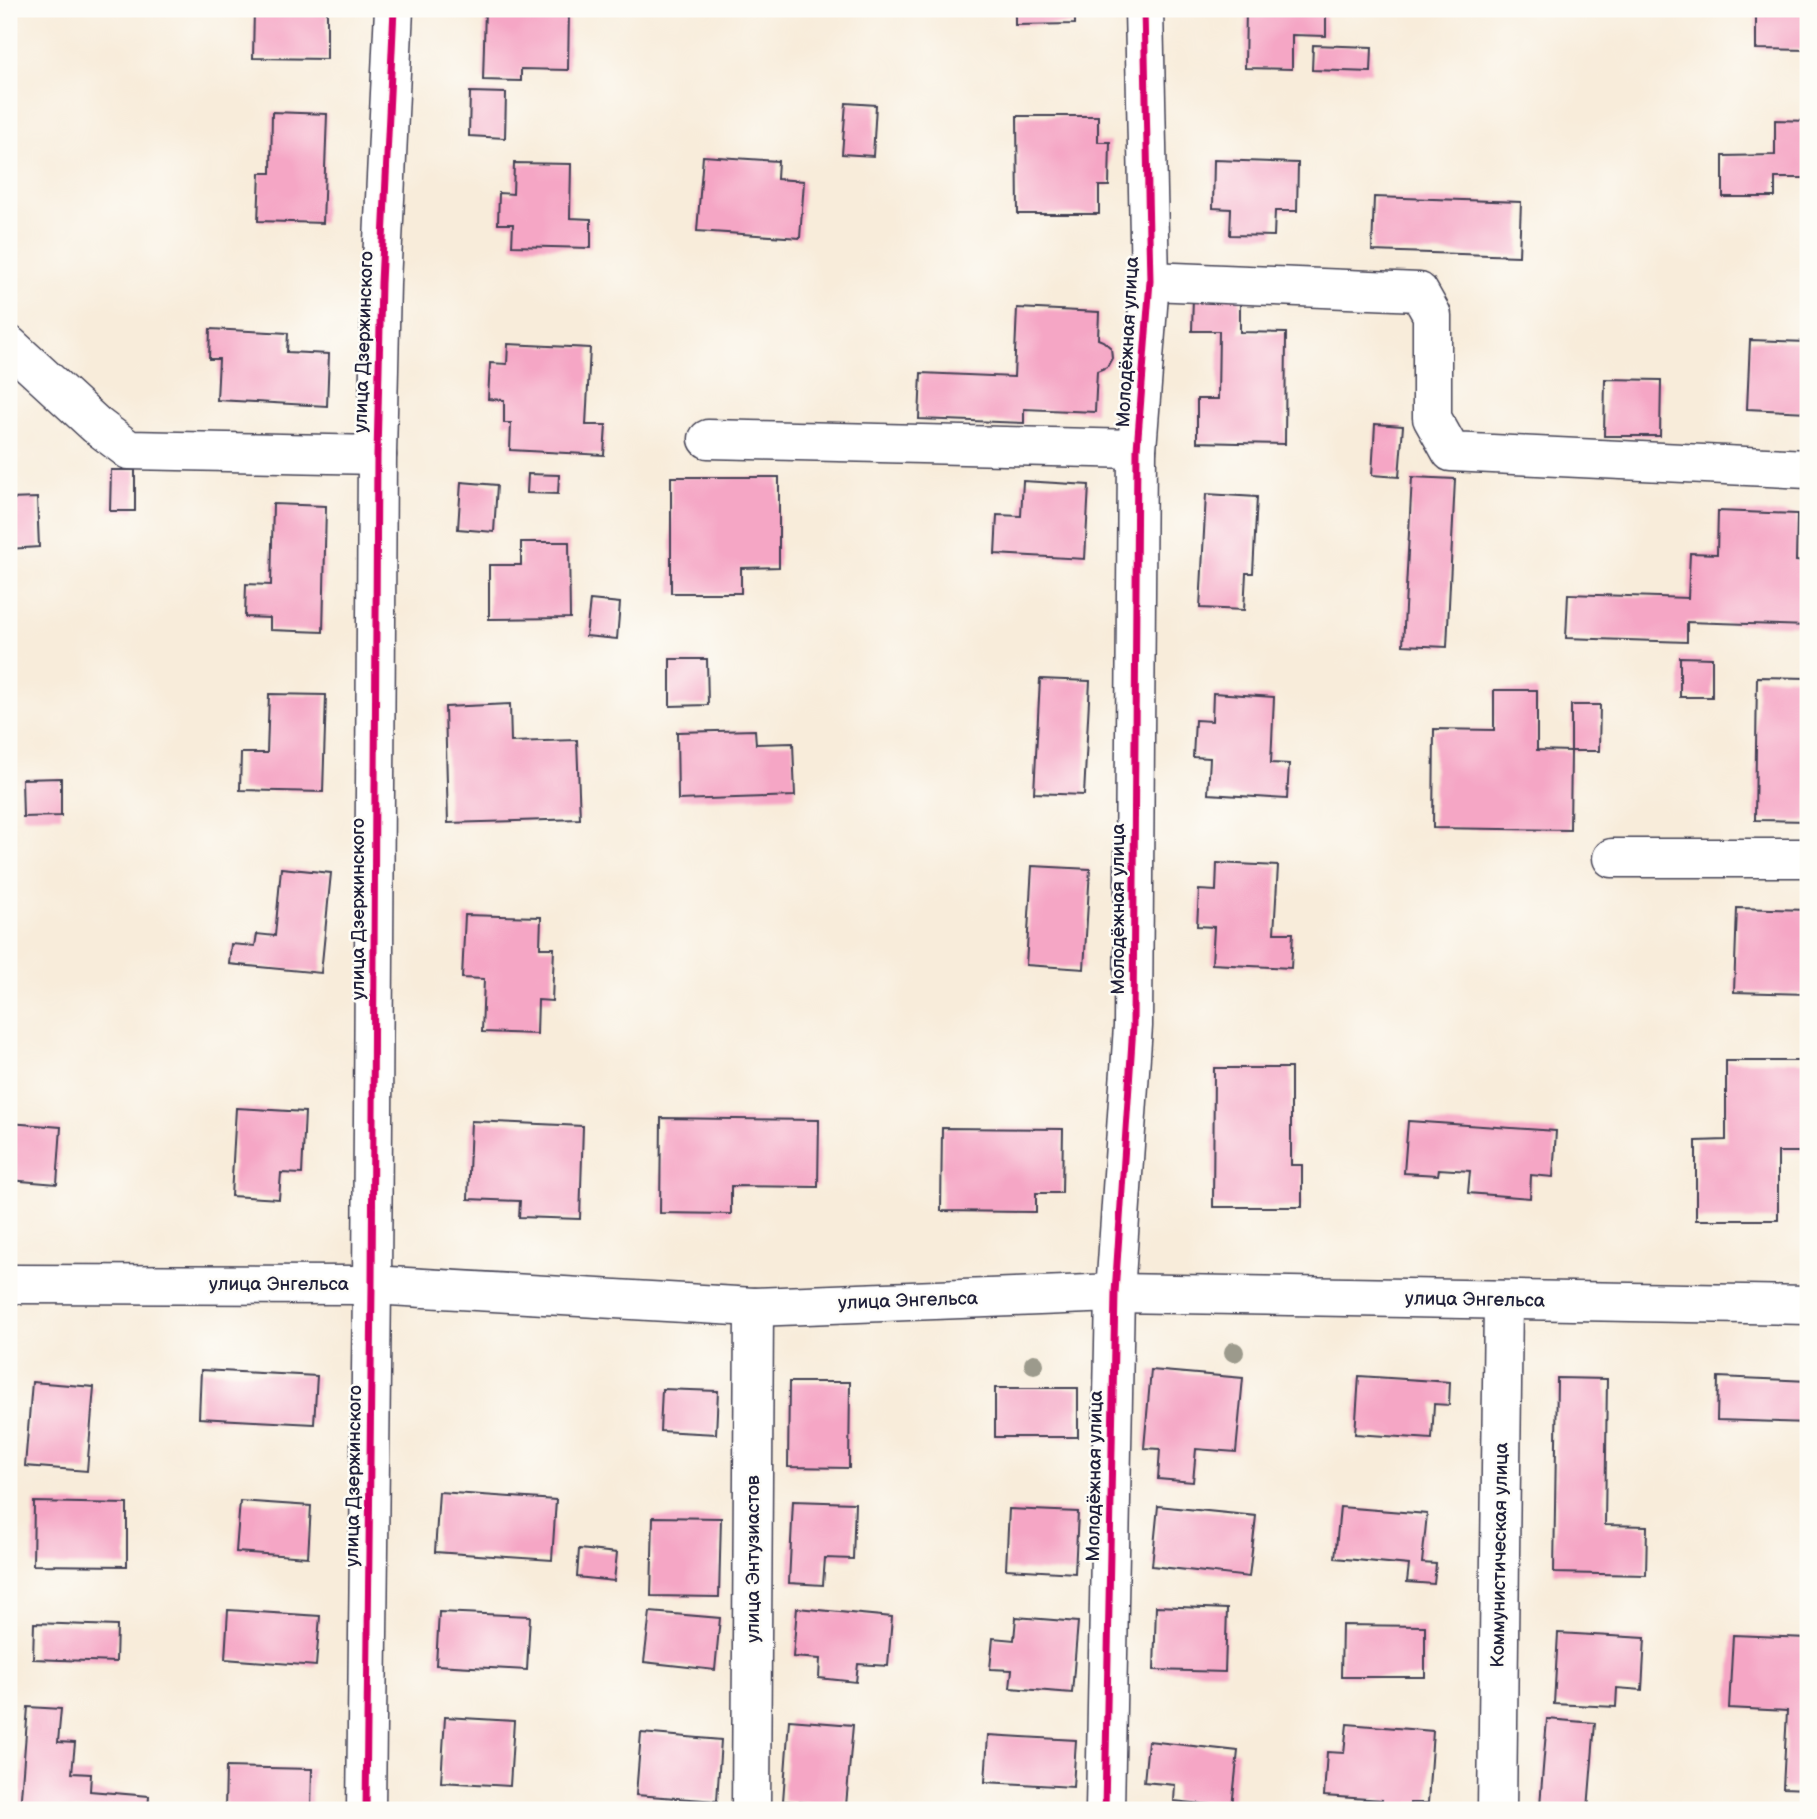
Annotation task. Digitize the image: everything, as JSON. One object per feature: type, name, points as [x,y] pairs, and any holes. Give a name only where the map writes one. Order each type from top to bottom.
[{"type":"street","name":"улица Дзержинского","points":[[366,1810],[377,455],[381,283],[394,9]]},
{"type":"street","name":"Молодёжная улица","points":[[1105,1810],[1115,1293],[1133,1026],[1137,449],[1150,281],[1144,9]]},
{"type":"street","points":[[1150,281],[1419,292],[1432,315],[1432,418],[1451,452],[1808,469]]},
{"type":"street","points":[[9,345],[96,425],[129,450],[377,455]]},
{"type":"street","points":[[708,439],[1137,449]]},
{"type":"street","points":[[1612,858],[1808,858]]},
{"type":"street","name":"улица Энгельса","points":[[9,1284],[372,1284],[754,1307],[1115,1293],[1808,1305]]},
{"type":"street","name":"Коммунистическая улица","points":[[1496,1810],[1503,1300]]},
{"type":"street","name":"улица Энтузиастов","points":[[751,1810],[754,1307]]},
{"type":"building","points":[[254,9],[327,9],[327,59],[253,58]]},
{"type":"building","points":[[485,9],[569,9],[568,70],[521,69],[521,81],[483,80]]},
{"type":"building","points":[[1015,9],[1075,9],[1075,24],[1015,25]]},
{"type":"building","points":[[1246,9],[1326,9],[1326,36],[1292,35],[1292,69],[1245,68]]},
{"type":"building","points":[[1756,9],[1808,9],[1808,50],[1756,49]]},
{"type":"building","points":[[1313,45],[1372,47],[1371,72],[1312,70]]},
{"type":"building","points":[[470,92],[506,93],[505,138],[469,136]]},
{"type":"building","points":[[846,103],[876,105],[873,156],[842,154]]},
{"type":"building","points":[[272,112],[327,114],[323,223],[258,221],[260,173],[271,173]]},
{"type":"building","points":[[1017,116],[1098,116],[1098,142],[1110,142],[1109,186],[1099,186],[1099,214],[1018,214]]},
{"type":"building","points":[[1775,120],[1808,121],[1808,178],[1775,178],[1775,197],[1723,197],[1723,156],[1775,155]]},
{"type":"building","points":[[703,156],[778,161],[777,179],[804,181],[800,238],[697,231]]},
{"type":"building","points":[[1214,160],[1298,163],[1297,211],[1275,211],[1274,236],[1230,235],[1231,209],[1213,208]]},
{"type":"building","points":[[514,163],[571,164],[570,218],[591,219],[591,248],[512,246],[513,224],[498,224],[499,193],[513,194]]},
{"type":"building","points":[[1374,197],[1521,202],[1519,256],[1372,251]]},
{"type":"building","points":[[1193,296],[1240,297],[1240,332],[1286,333],[1285,444],[1197,442],[1197,399],[1218,399],[1219,331],[1192,331]]},
{"type":"building","points":[[1017,308],[1099,312],[1098,339],[1111,348],[1112,358],[1107,367],[1097,371],[1095,412],[1024,409],[1024,423],[919,419],[921,373],[1014,377]]},
{"type":"building","points":[[210,329],[288,333],[287,352],[329,354],[327,406],[217,400],[219,359],[209,359]]},
{"type":"building","points":[[1750,340],[1808,342],[1808,412],[1747,409]]},
{"type":"building","points":[[508,344],[590,348],[586,425],[606,425],[604,455],[510,450],[511,423],[504,423],[504,400],[488,399],[490,363],[507,364]]},
{"type":"building","points":[[1605,379],[1661,380],[1660,436],[1604,436]]},
{"type":"building","points":[[1375,424],[1403,426],[1399,477],[1372,475]]},
{"type":"building","points":[[111,470],[135,470],[135,511],[110,511]]},
{"type":"building","points":[[528,474],[559,475],[558,494],[527,493]]},
{"type":"building","points":[[671,477],[779,477],[779,567],[741,568],[741,593],[671,593]]},
{"type":"building","points":[[1412,477],[1455,479],[1447,647],[1403,645]]},
{"type":"building","points":[[1023,481],[1089,485],[1085,559],[995,554],[997,515],[1021,516]]},
{"type":"building","points":[[461,482],[497,485],[494,532],[458,529]]},
{"type":"building","points":[[1206,494],[1257,497],[1253,573],[1246,573],[1244,610],[1200,608]]},
{"type":"building","points":[[37,498],[39,547],[9,549],[9,499]]},
{"type":"building","points":[[273,504],[326,506],[323,632],[270,630],[270,618],[245,617],[246,584],[271,585]]},
{"type":"building","points":[[1718,511],[1797,514],[1796,561],[1808,562],[1808,626],[1687,622],[1687,642],[1566,638],[1568,594],[1688,598],[1690,553],[1717,554]]},
{"type":"building","points":[[521,542],[569,542],[570,618],[489,619],[489,565],[521,565]]},
{"type":"building","points":[[590,600],[620,603],[617,639],[586,636]]},
{"type":"building","points":[[1680,657],[1712,658],[1712,697],[1680,697]]},
{"type":"building","points":[[670,659],[707,659],[708,705],[670,706]]},
{"type":"building","points":[[1757,677],[1808,678],[1808,821],[1755,820]]},
{"type":"building","points":[[1040,679],[1090,681],[1084,795],[1034,793]]},
{"type":"building","points":[[1494,690],[1537,690],[1537,750],[1571,751],[1570,830],[1433,828],[1434,729],[1494,730]]},
{"type":"building","points":[[1213,693],[1274,697],[1271,763],[1289,764],[1287,799],[1208,794],[1210,758],[1193,757],[1195,720],[1212,721]]},
{"type":"building","points":[[269,694],[326,695],[323,792],[240,790],[241,753],[267,753]]},
{"type":"building","points":[[510,704],[511,742],[577,740],[580,819],[448,823],[445,707]]},
{"type":"building","points":[[1571,705],[1600,705],[1599,751],[1571,751]]},
{"type":"building","points":[[755,730],[756,744],[793,743],[795,796],[678,800],[677,732]]},
{"type":"building","points":[[61,778],[61,816],[23,817],[22,779]]},
{"type":"building","points":[[1217,863],[1278,866],[1274,933],[1293,933],[1291,968],[1212,964],[1214,927],[1197,926],[1199,890],[1216,891]]},
{"type":"building","points":[[1032,866],[1090,869],[1084,969],[1026,965]]},
{"type":"building","points":[[281,868],[331,873],[321,973],[229,964],[231,944],[255,946],[257,934],[275,936]]},
{"type":"building","points":[[1737,908],[1808,910],[1808,994],[1734,992]]},
{"type":"building","points":[[465,915],[541,917],[540,948],[554,948],[552,1001],[538,1000],[537,1034],[482,1032],[484,979],[462,978]]},
{"type":"building","points":[[1726,1061],[1808,1061],[1808,1152],[1778,1152],[1778,1220],[1696,1220],[1696,1141],[1726,1140]]},
{"type":"building","points":[[1214,1068],[1291,1068],[1291,1165],[1302,1165],[1302,1207],[1213,1207]]},
{"type":"building","points":[[236,1108],[305,1112],[302,1174],[281,1173],[279,1199],[231,1196]]},
{"type":"building","points":[[661,1118],[819,1120],[818,1187],[731,1186],[731,1214],[660,1213]]},
{"type":"building","points":[[471,1121],[583,1126],[580,1219],[519,1217],[520,1201],[468,1199]]},
{"type":"building","points":[[1408,1121],[1556,1131],[1553,1177],[1531,1175],[1530,1198],[1468,1193],[1470,1171],[1439,1169],[1438,1175],[1404,1173]]},
{"type":"building","points":[[9,1123],[61,1127],[57,1184],[9,1180]]},
{"type":"building","points":[[942,1128],[1063,1129],[1062,1193],[1036,1193],[1036,1212],[941,1211]]},
{"type":"building","points":[[201,1370],[317,1376],[314,1424],[199,1418]]},
{"type":"building","points":[[1151,1370],[1243,1378],[1236,1452],[1196,1449],[1193,1482],[1158,1479],[1160,1449],[1144,1448]]},
{"type":"building","points":[[1359,1376],[1450,1382],[1449,1405],[1434,1404],[1432,1439],[1355,1434]]},
{"type":"building","points":[[1718,1377],[1808,1381],[1808,1423],[1717,1420]]},
{"type":"building","points":[[1557,1378],[1607,1379],[1605,1525],[1647,1526],[1646,1575],[1554,1573]]},
{"type":"building","points":[[32,1382],[94,1387],[87,1471],[25,1466]]},
{"type":"building","points":[[789,1382],[850,1382],[849,1468],[788,1467]]},
{"type":"building","points":[[995,1388],[1078,1388],[1078,1437],[995,1437]]},
{"type":"building","points":[[662,1389],[718,1391],[716,1434],[660,1431]]},
{"type":"building","points":[[439,1492],[556,1500],[552,1560],[435,1552]]},
{"type":"building","points":[[240,1501],[311,1506],[308,1557],[236,1552]]},
{"type":"building","points":[[793,1501],[855,1503],[853,1559],[825,1558],[823,1585],[789,1583]]},
{"type":"building","points":[[34,1502],[127,1504],[127,1566],[33,1565]]},
{"type":"building","points":[[1158,1506],[1256,1516],[1249,1577],[1152,1566]]},
{"type":"building","points":[[1340,1507],[1427,1514],[1422,1563],[1436,1564],[1434,1584],[1407,1582],[1409,1565],[1335,1558]]},
{"type":"building","points":[[1009,1509],[1078,1512],[1075,1573],[1006,1569]]},
{"type":"building","points":[[653,1517],[721,1518],[719,1597],[651,1596]]},
{"type":"building","points":[[579,1549],[617,1553],[614,1581],[577,1577]]},
{"type":"building","points":[[1156,1606],[1227,1609],[1225,1672],[1154,1670]]},
{"type":"building","points":[[797,1608],[892,1617],[888,1666],[858,1664],[856,1682],[819,1678],[820,1659],[793,1657]]},
{"type":"building","points":[[228,1610],[320,1616],[316,1666],[225,1659]]},
{"type":"building","points":[[439,1612],[530,1616],[527,1670],[436,1665]]},
{"type":"building","points":[[650,1612],[720,1618],[715,1670],[644,1662]]},
{"type":"building","points":[[1016,1617],[1078,1622],[1072,1693],[1010,1688],[1012,1670],[990,1669],[993,1638],[1014,1640]]},
{"type":"building","points":[[34,1623],[117,1626],[116,1662],[33,1659]]},
{"type":"building","points":[[1342,1625],[1425,1626],[1425,1677],[1341,1677]]},
{"type":"building","points":[[1558,1633],[1645,1638],[1642,1690],[1617,1688],[1616,1707],[1554,1704]]},
{"type":"building","points":[[1733,1635],[1808,1638],[1808,1789],[1783,1788],[1787,1711],[1729,1708]]},
{"type":"building","points":[[28,1707],[61,1709],[58,1742],[75,1743],[72,1773],[91,1774],[90,1791],[149,1796],[148,1810],[20,1810]]},
{"type":"building","points":[[445,1717],[514,1721],[510,1786],[441,1782]]},
{"type":"building","points":[[1547,1719],[1595,1723],[1588,1809],[1540,1805]]},
{"type":"building","points":[[789,1720],[853,1725],[846,1806],[783,1801]]},
{"type":"building","points":[[1347,1724],[1433,1731],[1428,1803],[1410,1803],[1410,1810],[1381,1810],[1382,1800],[1324,1796],[1327,1752],[1344,1753]]},
{"type":"building","points":[[641,1733],[721,1740],[717,1801],[636,1795]]},
{"type":"building","points":[[988,1735],[1076,1740],[1073,1787],[985,1782]]},
{"type":"building","points":[[1148,1741],[1238,1751],[1232,1807],[1174,1801],[1175,1785],[1144,1782]]},
{"type":"building","points":[[226,1767],[312,1769],[311,1810],[225,1810]]},
{"type":"cycle path","points":[[366,1810],[377,455],[381,283],[394,9]]},
{"type":"cycle path","points":[[1105,1810],[1115,1293],[1133,1026],[1137,449],[1150,281],[1144,9]]}]
